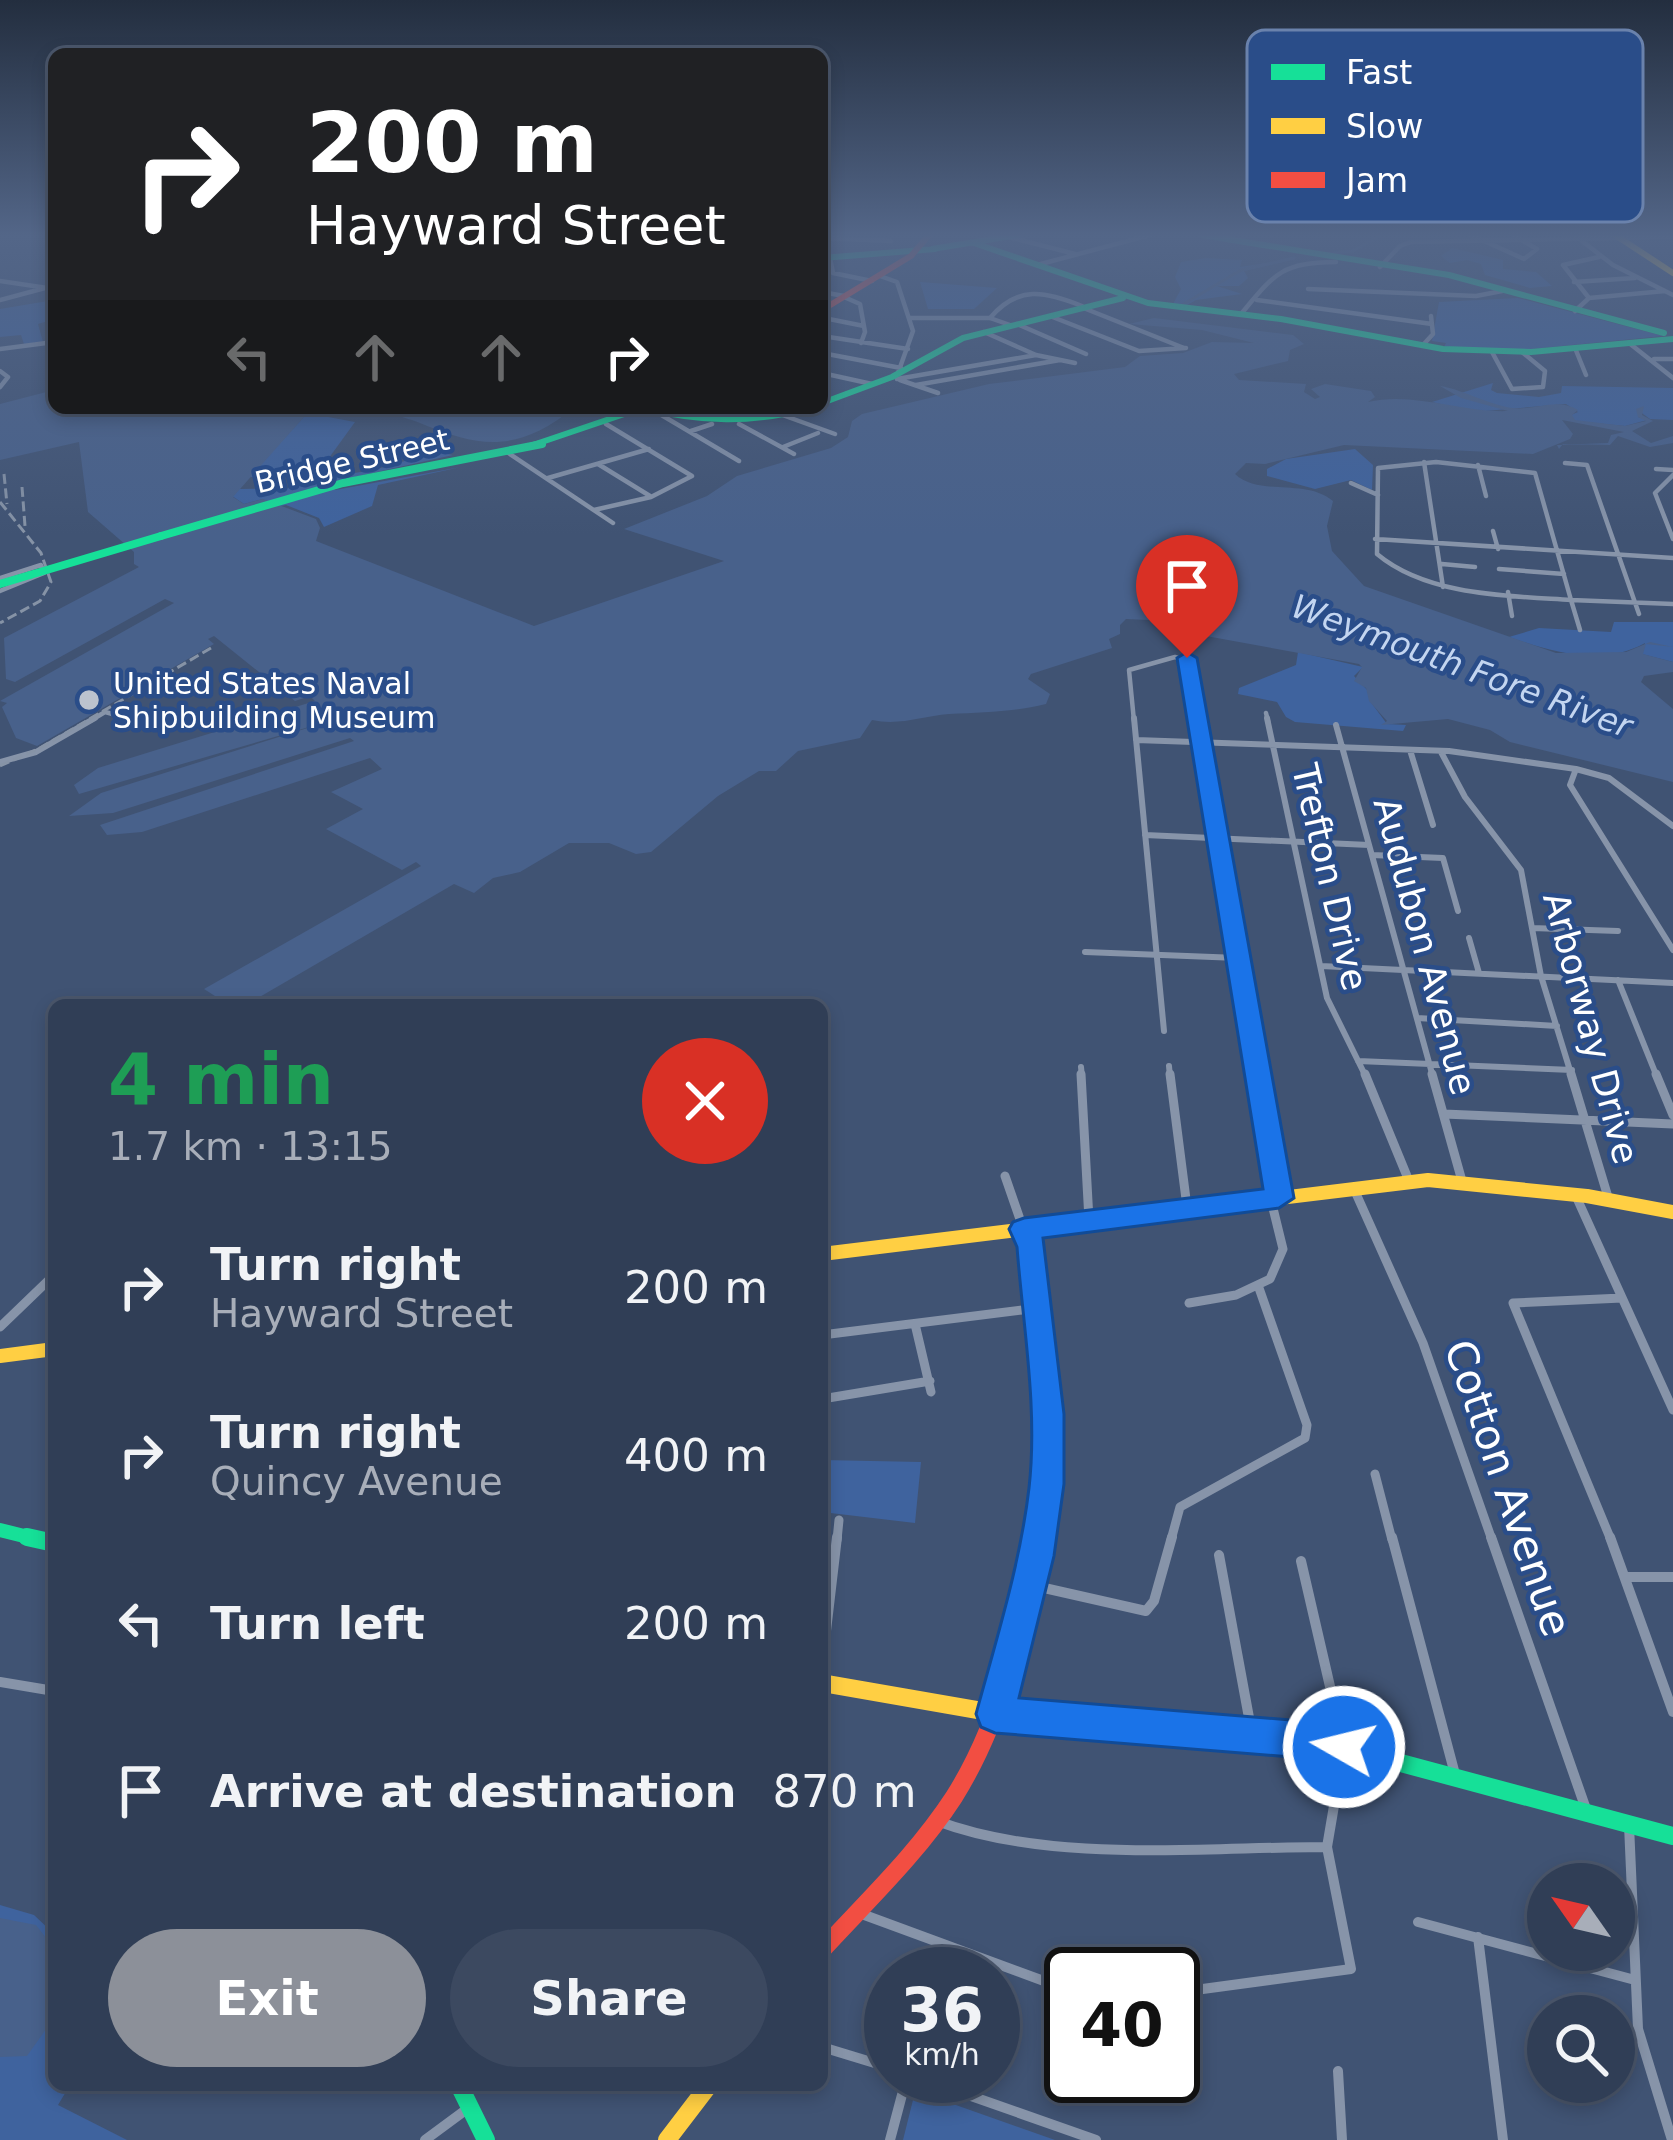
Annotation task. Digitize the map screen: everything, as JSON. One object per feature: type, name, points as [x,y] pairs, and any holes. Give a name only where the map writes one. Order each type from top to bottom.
[{"type":"street","points":[[861,343],[862,335]]},
{"type":"street","points":[[897,374],[912,335]]},
{"type":"street","points":[[828,399],[897,374],[969,335]]},
{"type":"street","points":[[1002,335],[1036,355],[1075,362]]},
{"type":"street","points":[[1038,335],[1086,354]]},
{"type":"street","points":[[1099,335],[1139,351],[1186,348],[1152,335]]},
{"type":"street","points":[[1364,335],[1492,352],[1671,336]]},
{"type":"street","points":[[1423,345],[1431,335]]},
{"type":"street","points":[[828,337],[908,349]]},
{"type":"street","points":[[1167,341],[1181,337]]},
{"type":"street","points":[[0,349],[20,342],[48,342]]},
{"type":"street","points":[[1628,342],[1673,378]]},
{"type":"street","points":[[1575,348],[1586,375]]},
{"type":"street","points":[[1492,352],[1512,388],[1543,387],[1545,371],[1522,352]]},
{"type":"street","points":[[828,355],[897,374],[938,393]]},
{"type":"street","points":[[897,374],[1036,355]]},
{"type":"street","points":[[1654,359],[1673,358]]},
{"type":"street","points":[[916,385],[1060,360]]},
{"type":"street","points":[[0,371],[8,377],[0,387]]},
{"type":"street","points":[[828,374],[874,384]]},
{"type":"street","name":"Bridge Street","points":[[0,584],[344,484],[507,452],[631,414]]},
{"type":"street","points":[[653,414],[740,461]]},
{"type":"street","points":[[666,414],[712,424],[739,424],[793,414]]},
{"type":"street","points":[[782,414],[835,434]]},
{"type":"street","points":[[594,510],[651,497],[692,476],[606,424]]},
{"type":"street","points":[[689,431],[712,424]]},
{"type":"street","points":[[739,424],[794,454]]},
{"type":"street","points":[[765,450],[818,433]]},
{"type":"street","points":[[546,478],[649,449]]},
{"type":"street","points":[[507,452],[613,523]]},
{"type":"street","points":[[1424,462],[1443,587]]},
{"type":"street","points":[[1580,630],[1571,597],[1532,471],[1424,462],[1378,467],[1375,539],[1378,556],[1391,571],[1443,587],[1508,592],[1571,597],[1635,602],[1673,604]]},
{"type":"street","points":[[1565,463],[1587,465],[1639,614]]},
{"type":"street","points":[[598,464],[651,497]]},
{"type":"street","points":[[1478,465],[1486,496]]},
{"type":"street","points":[[1657,469],[1673,473],[1655,491],[1673,538]]},
{"type":"street","points":[[1351,483],[1378,495]]},
{"type":"street","points":[[1663,484],[1673,486]]},
{"type":"street","points":[[1657,500],[1673,501]]},
{"type":"street","points":[[1493,531],[1498,549]]},
{"type":"street","points":[[1375,539],[1673,558]]},
{"type":"street","points":[[1442,564],[1475,567]]},
{"type":"street","points":[[1499,569],[1564,574]]},
{"type":"street","points":[[1508,592],[1513,616]]},
{"type":"street","points":[[1164,1031],[1130,670],[1168,658],[1187,658],[1284,1259],[1276,1274],[1244,1296],[1189,1303]]},
{"type":"street","points":[[0,763],[36,752],[105,712],[158,726]]},
{"type":"street","name":"Trefton Drive","points":[[1265,713],[1330,1007],[1409,1182]]},
{"type":"street","name":"Audubon Avenue","points":[[1336,725],[1462,1181]]},
{"type":"street","points":[[1136,740],[1441,751],[1576,769],[1609,778],[1673,826]]},
{"type":"street","points":[[1410,750],[1433,825]]},
{"type":"street","name":"Arborway Drive","points":[[1441,751],[1465,797],[1522,870],[1541,976],[1609,1199]]},
{"type":"street","points":[[1576,769],[1570,785],[1673,950]]},
{"type":"street","points":[[1145,835],[1369,845]]},
{"type":"street","points":[[1372,855],[1442,858],[1458,911]]},
{"type":"street","points":[[1532,928],[1618,931]]},
{"type":"street","points":[[1469,938],[1479,973]]},
{"type":"street","points":[[1085,952],[1238,958]]},
{"type":"street","points":[[1320,966],[1673,983]]},
{"type":"street","points":[[1444,1114],[1673,1119],[1618,980]]},
{"type":"street","points":[[1418,1018],[1557,1026]]},
{"type":"street","points":[[1358,1061],[1572,1070]]},
{"type":"street","points":[[1168,1066],[1188,1209]]},
{"type":"street","points":[[1081,1067],[1089,1221]]},
{"type":"street","points":[[828,1943],[937,1821],[974,1763],[995,1714],[1030,1585],[1044,1514],[1048,1454],[1032,1247],[1005,1176]]},
{"type":"street","points":[[828,1253],[1409,1182],[1462,1181],[1673,1212]]},
{"type":"street","name":"Cotton Avenue","points":[[1354,1189],[1423,1343],[1587,1814]]},
{"type":"street","points":[[1575,1194],[1673,1410]]},
{"type":"street","points":[[0,1327],[48,1281]]},
{"type":"street","points":[[1030,1585],[1146,1611],[1154,1601],[1180,1507],[1305,1438],[1307,1425],[1259,1288]]},
{"type":"street","points":[[1622,1298],[1513,1303],[1627,1577],[1672,1706]]},
{"type":"street","points":[[828,1334],[1038,1308]]},
{"type":"street","points":[[828,1398],[930,1386],[915,1324]]},
{"type":"street","points":[[0,1356],[48,1350]]},
{"type":"street","points":[[1375,1474],[1457,1779]]},
{"type":"street","points":[[828,1614],[839,1520]]},
{"type":"street","points":[[0,1530],[48,1542]]},
{"type":"street","points":[[1220,1555],[1252,1736]]},
{"type":"street","points":[[1200,1989],[1351,1969],[1327,1847],[1344,1747],[1300,1561]]},
{"type":"street","points":[[1627,1577],[1673,1577]]},
{"type":"street","points":[[0,1682],[48,1690]]},
{"type":"street","points":[[828,1683],[995,1714],[1344,1747],[1673,1836]]},
{"type":"street","points":[[937,1821],[967,1835],[1118,1846],[1327,1847]]},
{"type":"street","points":[[1629,1825],[1642,2048],[1672,2140]]},
{"type":"street","points":[[857,1911],[872,1922],[1044,1982]]},
{"type":"street","points":[[1418,1922],[1635,1981]]},
{"type":"street","points":[[1478,1937],[1480,1990],[1503,2140]]},
{"type":"street","points":[[828,2049],[864,2060]]},
{"type":"street","points":[[1338,2071],[1342,2140]]},
{"type":"street","points":[[462,2091],[486,2140]]},
{"type":"street","points":[[667,2140],[704,2091]]},
{"type":"street","points":[[890,2140],[902,2103]]},
{"type":"street","points":[[988,2103],[1096,2140]]},
{"type":"street","points":[[425,2140],[470,2107]]},
{"type":"shaded area","points":[[0,335],[41,335],[43,342],[24,344],[21,335]]},
{"type":"shaded area","points":[[1433,335],[1663,336],[1521,350],[1444,347],[1446,343],[1432,341]]},
{"type":"shaded area","points":[[1493,383],[1491,390],[1497,393],[1539,397],[1561,393],[1562,386],[1673,388],[1673,420],[1650,419],[1639,411],[1638,417],[1647,420],[1625,426],[1575,421],[1571,415],[1578,412],[1566,404],[1473,412],[1432,402]]},
{"type":"shaded area","points":[[307,414],[355,422],[326,462],[333,473],[249,477]]},
{"type":"shaded area","points":[[1355,449],[1373,465],[1372,490],[1351,480],[1315,489],[1267,476],[1267,469],[1286,459]]},
{"type":"shaded area","points":[[436,452],[453,455],[328,483],[335,490],[461,467],[378,485],[372,506],[324,527],[319,518],[286,505],[275,507],[263,499],[244,504],[232,496],[239,489],[295,488],[299,483]]},
{"type":"shaded area","points":[[1614,622],[1673,622],[1673,662],[1642,654],[1645,643],[1594,656],[1509,637],[1539,628],[1611,632]]},
{"type":"shaded area","points":[[1298,652],[1363,667],[1354,676],[1387,724],[1406,725],[1403,731],[1295,722],[1277,702],[1238,694],[1239,688],[1296,665]]},
{"type":"shaded area","points":[[828,1460],[921,1462],[915,1523],[828,1513]]},
{"type":"shaded area","points":[[0,1905],[34,1915],[48,1928],[48,2091],[66,2091],[58,2105],[127,2140],[0,2140]]},
{"type":"shaded area","points":[[912,2103],[950,2103],[1055,2140],[903,2140]]},
{"type":"water","name":"Weymouth Fore River","points":[[1221,335],[1292,335],[1304,344],[1290,350],[1288,361],[1234,374],[1239,380],[1306,384],[1304,392],[1315,399],[1320,397],[1311,389],[1325,384],[1371,391],[1375,397],[1368,402],[1402,399],[1508,411],[1461,398],[1440,386],[1512,408],[1570,406],[1578,410],[1572,415],[1575,420],[1625,426],[1646,421],[1636,409],[1644,406],[1642,415],[1653,421],[1632,431],[1651,443],[1673,436],[1673,443],[1650,447],[1618,436],[1610,445],[1576,444],[1608,443],[1611,435],[1624,432],[1562,420],[1573,434],[1570,439],[1533,454],[1344,445],[1265,464],[1246,463],[1235,474],[1257,485],[1309,490],[1333,501],[1327,526],[1332,551],[1364,586],[1556,653],[1626,652],[1650,642],[1673,647],[1646,644],[1643,654],[1673,662],[1673,672],[1644,676],[1641,682],[1673,709],[1673,782],[1510,742],[1490,730],[1448,719],[1381,725],[1387,721],[1369,701],[1366,688],[1354,681],[1362,667],[1359,664],[1195,634],[1170,621],[1126,619],[1120,634],[1109,639],[1112,648],[1031,674],[1028,679],[1050,694],[1046,704],[902,721],[872,720],[860,738],[798,751],[776,771],[759,771],[718,796],[651,852],[636,854],[609,843],[569,843],[520,872],[493,878],[474,893],[454,884],[256,999],[220,999],[204,989],[421,866],[416,862],[402,870],[326,829],[363,809],[331,792],[382,769],[370,758],[142,832],[107,835],[100,825],[354,741],[350,738],[113,813],[69,816],[101,793],[333,720],[79,794],[74,785],[98,768],[315,701],[310,696],[295,701],[214,636],[208,639],[214,644],[37,746],[16,738],[2,707],[7,703],[0,701],[174,603],[165,599],[15,682],[6,679],[4,638],[139,567],[134,564],[134,552],[88,512],[79,442],[0,460],[0,404],[48,392],[48,414],[307,414],[233,497],[244,504],[263,499],[316,519],[320,528],[316,541],[534,626],[724,561],[624,529],[707,496],[737,476],[831,448],[848,437],[852,421],[862,414],[989,384],[1125,367],[1140,356],[1183,353],[1212,342],[1254,343]]},
{"type":"water","points":[[565,414],[536,432],[500,442],[463,438],[398,415]]},
{"type":"water","points":[[0,1918],[36,1925],[48,1940],[48,2026],[27,2056],[0,2057]]},
{"type":"railway","points":[[4,474],[7,504]]},
{"type":"railway","points":[[22,487],[25,526]]},
{"type":"railway","points":[[0,502],[41,553],[51,582],[40,601],[0,623]]},
{"type":"railway","points":[[0,766],[40,748],[211,648]]},
{"type":"traffic: fast","points":[[828,401],[892,377],[976,335]]},
{"type":"traffic: fast","points":[[1367,335],[1443,349],[1531,352],[1673,339]]},
{"type":"traffic: fast","points":[[161,536],[343,483],[549,443],[626,414]]},
{"type":"traffic: fast","points":[[672,414],[726,421],[787,414]]},
{"type":"traffic: fast","points":[[30,575],[161,536]]},
{"type":"traffic: fast","points":[[0,584],[30,575]]},
{"type":"traffic: fast","points":[[1024,1229],[1040,1293],[1046,1376],[1038,1529]]},
{"type":"traffic: fast","points":[[0,1530],[48,1542]]},
{"type":"traffic: fast","points":[[1193,1732],[1315,1740],[1673,1836]]},
{"type":"traffic: fast","points":[[462,2091],[486,2140]]},
{"type":"traffic: slow","points":[[828,1253],[1428,1180],[1587,1196],[1673,1212]]},
{"type":"traffic: slow","points":[[0,1356],[48,1350]]},
{"type":"traffic: slow","points":[[828,1684],[1046,1722],[1193,1732]]},
{"type":"traffic: slow","points":[[667,2140],[704,2091]]},
{"type":"traffic: jam","points":[[828,1944],[925,1836],[972,1765],[1010,1666],[1038,1529]]},
{"type":"place","name":"United States Naval Shipbuilding Museum","points":[[89,700]]},
{"type":"route","points":[[1187,658],[1279,1198],[1024,1229],[1032,1247],[1047,1414],[1047,1484],[1036,1556],[995,1714],[1046,1722],[1315,1740],[1344,1747]]}]
